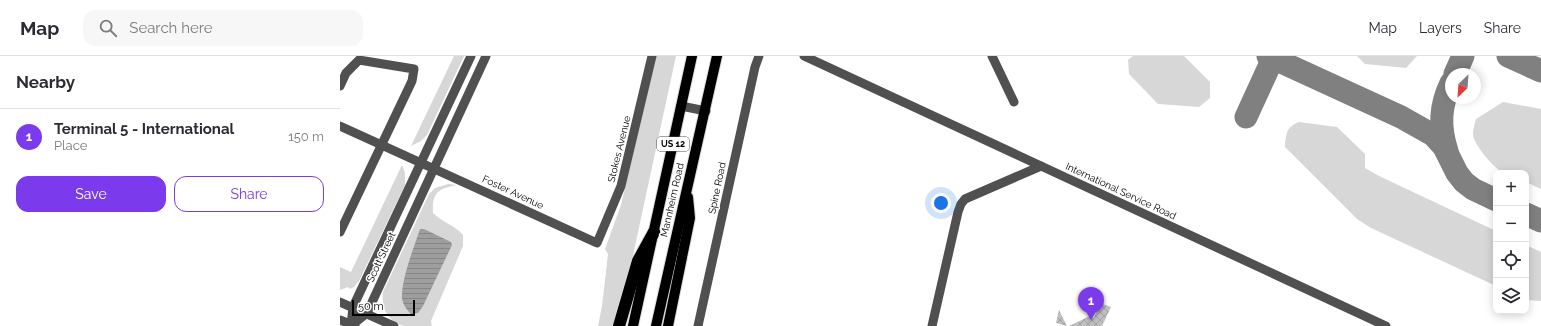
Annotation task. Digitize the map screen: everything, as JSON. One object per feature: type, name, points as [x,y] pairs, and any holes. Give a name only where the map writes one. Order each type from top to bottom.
[{"type":"highway","points":[[619,326],[638,261],[654,232]]},
{"type":"main road","name":"Mannheim Road","points":[[633,326],[692,56]]},
{"type":"main road","name":"Mannheim Road","points":[[656,326],[687,187],[706,111],[717,56]]},
{"type":"main road","points":[[668,326],[690,218],[687,187]]},
{"type":"street","name":"Scott Street","points":[[353,326],[353,307],[471,56]]},
{"type":"street","name":"Scott Street","points":[[353,326],[367,313],[486,56]]},
{"type":"street","name":"Stokes Avenue","points":[[597,243],[622,186],[652,56]]},
{"type":"street","name":"Spine Road","points":[[698,326],[755,66],[759,56]]},
{"type":"street","name":"International Service Road","points":[[804,56],[1386,326]]},
{"type":"street","points":[[992,56],[1014,102]]},
{"type":"street","points":[[340,86],[346,73],[359,60],[414,69],[412,81],[340,232]]},
{"type":"street","points":[[681,106],[706,111]]},
{"type":"street","name":"Foster Avenue","points":[[340,126],[597,243]]},
{"type":"street","points":[[932,326],[961,204],[965,199],[1041,166]]},
{"type":"street","points":[[340,302],[394,326]]},
{"type":"street","points":[[340,320],[353,326]]},
{"type":"shaded area","points":[[454,56],[464,56],[427,135],[421,141],[411,146]]},
{"type":"shaded area","points":[[656,56],[676,56],[629,274],[613,326],[598,326],[602,306],[608,254],[605,249],[621,205]]},
{"type":"shaded area","points":[[1133,56],[1184,56],[1210,82],[1210,98],[1199,107],[1158,104],[1129,74],[1128,60]]},
{"type":"shaded area","points":[[1357,56],[1417,56],[1406,68],[1365,64]]},
{"type":"shaded area","points":[[1503,102],[1541,109],[1541,189],[1529,183],[1529,170],[1499,170],[1495,167],[1480,150],[1474,138],[1473,132],[1476,119]]},
{"type":"shaded area","points":[[1299,122],[1337,127],[1365,154],[1365,168],[1493,230],[1493,285],[1371,228],[1357,219],[1285,147],[1289,129]]},
{"type":"shaded area","points":[[402,165],[405,173],[405,185],[359,281],[350,289],[348,287],[340,290],[340,267],[351,272]]},
{"type":"shaded area","points":[[448,184],[457,185],[440,190],[437,193],[433,206],[433,213],[440,219],[456,228],[463,235],[463,246],[431,321],[432,326],[404,326],[398,324],[387,314],[383,304],[383,292],[429,194],[435,188]]},
{"type":"shaded area","points":[[420,229],[424,229],[451,242],[452,245],[423,306],[418,313],[411,314],[403,303],[402,291],[408,264]]},
{"type":"shaded area","points":[[1529,246],[1541,252],[1541,301],[1529,300]]},
{"type":"building","points":[[1100,303],[1111,307],[1102,326],[1069,326],[1090,316],[1094,318]]},
{"type":"building","points":[[1059,310],[1067,326],[1056,323]]},
{"type":"taxiway","points":[[1268,56],[1401,117],[1433,135],[1444,147],[1457,173],[1464,182],[1473,189],[1493,199]]},
{"type":"taxiway","points":[[1246,117],[1274,56]]},
{"type":"taxiway","points":[[1458,68],[1463,56]]},
{"type":"taxiway","points":[[1508,56],[1541,71]]},
{"type":"taxiway","points":[[1445,100],[1442,125],[1444,142],[1447,151]]},
{"type":"taxiway","points":[[1529,215],[1541,221]]},
{"type":"place","name":"Terminal 5 - International","points":[[1091,320]]}]
